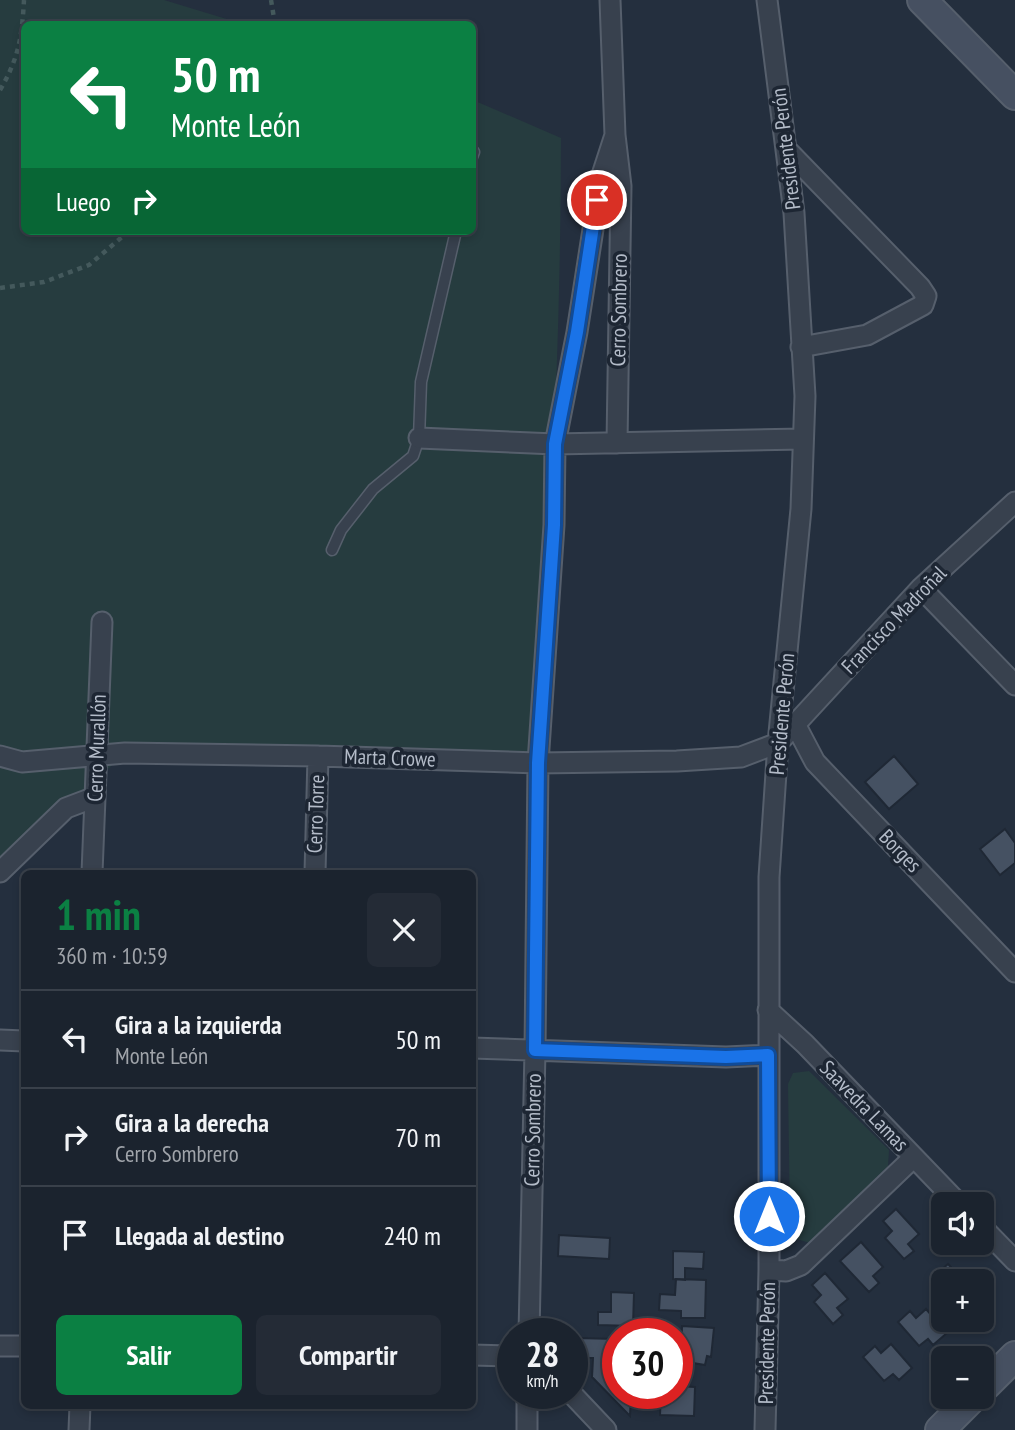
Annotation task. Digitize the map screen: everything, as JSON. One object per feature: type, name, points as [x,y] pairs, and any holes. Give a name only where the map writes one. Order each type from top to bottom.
[{"type":"street","name":"Cerro Sombrero","points":[[610,0],[615,135],[621,186],[617,443]]},
{"type":"street","name":"Presidente Perón","points":[[765,1430],[769,1270],[769,877],[778,743],[801,509],[805,396],[794,213],[767,0]]},
{"type":"street","points":[[922,0],[1015,94]]},
{"type":"street","name":"Cerro Sombrero","points":[[528,1318],[538,763],[554,525],[555,444],[577,332],[601,178],[615,135]]},
{"type":"street","points":[[787,150],[926,296],[923,305],[867,335],[801,347]]},
{"type":"street","points":[[419,438],[555,444],[803,439]]},
{"type":"street","name":"Francisco Madroñal","points":[[778,743],[921,588],[1015,502]]},
{"type":"street","points":[[921,588],[1015,685]]},
{"type":"street","name":"Cerro Murallón","points":[[92,870],[102,622]]},
{"type":"street","name":"Borges","points":[[795,724],[815,762],[1015,972]]},
{"type":"street","name":"Marta Crowe","points":[[0,756],[22,762],[125,752],[538,763],[677,761],[741,757],[778,743]]},
{"type":"street","name":"Cerro Torre","points":[[314,870],[318,756]]},
{"type":"street","points":[[0,872],[66,808],[95,797]]},
{"type":"street","name":"Saavedra Lamas","points":[[768,1010],[805,1044],[947,1192]]},
{"type":"street","points":[[0,1040],[21,1041]]},
{"type":"street","points":[[476,1048],[726,1057],[768,1055]]},
{"type":"street","points":[[769,1270],[786,1271],[801,1265],[914,1158]]},
{"type":"street","points":[[994,1239],[1015,1261]]},
{"type":"street","points":[[0,1346],[21,1346]]},
{"type":"street","points":[[476,1355],[497,1356]]},
{"type":"street","points":[[994,1377],[1015,1356]]},
{"type":"street","points":[[79,1430],[80,1409]]},
{"type":"street","points":[[527,1409],[527,1430]]},
{"type":"street","points":[[586,1409],[606,1430]]},
{"type":"street","points":[[940,1430],[961,1409]]},
{"type":"lane","points":[[332,550],[341,530],[373,489],[412,456],[419,438],[421,382],[455,235]]},
{"type":"path","points":[[22,21],[24,0]]},
{"type":"path","points":[[271,0],[274,21]]},
{"type":"path","points":[[0,90],[13,69],[21,39]]},
{"type":"path","points":[[0,288],[44,282],[89,265],[123,235]]},
{"type":"green space","points":[[0,0],[164,0],[233,21],[21,21],[21,235],[476,235],[476,101],[561,138],[557,373],[538,763],[125,753],[0,870]]},
{"type":"green space","points":[[809,1071],[889,1150],[888,1166],[810,1243],[796,1239],[790,1224],[788,1084],[793,1073]]},
{"type":"building","points":[[894,756],[918,784],[889,809],[865,782]]},
{"type":"building","points":[[1005,829],[1015,843],[1015,863],[1000,875],[980,849]]},
{"type":"building","points":[[896,1209],[919,1234],[908,1244],[914,1251],[904,1259],[885,1238],[892,1231],[883,1221]]},
{"type":"building","points":[[559,1235],[610,1238],[609,1259],[558,1256]]},
{"type":"building","points":[[861,1242],[883,1267],[873,1276],[879,1283],[869,1292],[840,1261]]},
{"type":"building","points":[[673,1251],[704,1252],[703,1269],[685,1268],[685,1280],[673,1279]]},
{"type":"building","points":[[825,1273],[848,1299],[837,1308],[843,1315],[833,1324],[814,1302],[821,1295],[812,1285]]},
{"type":"building","points":[[676,1279],[706,1280],[705,1318],[681,1318],[681,1311],[659,1310],[660,1294],[675,1295]]},
{"type":"building","points":[[611,1292],[634,1293],[633,1318],[602,1318],[602,1325],[598,1325],[598,1312],[611,1312]]},
{"type":"building","points":[[926,1309],[931,1315],[931,1332],[947,1333],[933,1345],[928,1339],[919,1346],[898,1322],[910,1311],[916,1318]]},
{"type":"building","points":[[693,1327],[714,1328],[711,1357],[707,1356],[705,1365],[693,1363]]},
{"type":"building","points":[[588,1338],[602,1339],[602,1387],[592,1377],[593,1358],[588,1358]]},
{"type":"building","points":[[891,1344],[912,1368],[899,1380],[893,1374],[884,1381],[863,1357],[875,1346],[881,1353]]},
{"type":"building","points":[[695,1387],[694,1416],[660,1415],[660,1409],[693,1409]]},
{"type":"route","points":[[597,200],[577,332],[555,444],[554,525],[538,763],[535,1050],[726,1057],[768,1055],[769,1216]]}]
